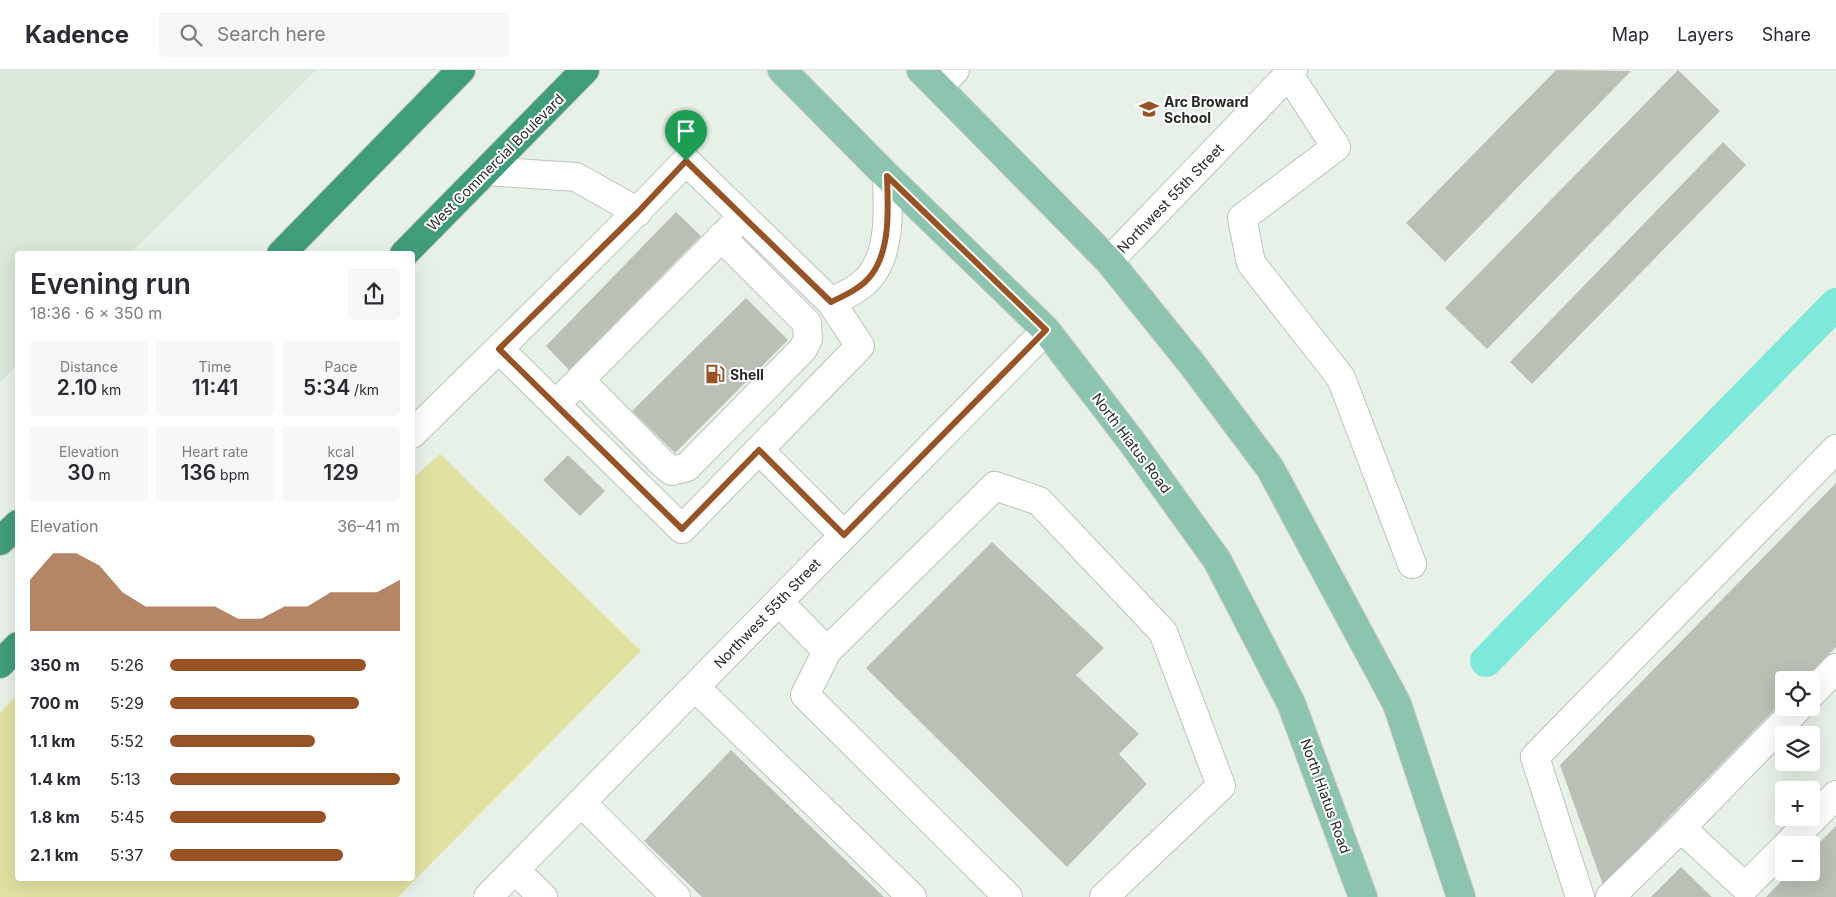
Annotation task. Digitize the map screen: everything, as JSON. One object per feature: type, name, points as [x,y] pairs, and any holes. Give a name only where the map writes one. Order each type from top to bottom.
[{"type":"highway","points":[[284,251],[461,70]]},
{"type":"highway","name":"West Commercial Boulevard","points":[[407,251],[585,70]]},
{"type":"highway","points":[[0,542],[15,527]]},
{"type":"highway","points":[[0,664],[15,649]]},
{"type":"main road","name":"North Hiatus Road","points":[[782,70],[887,176],[1046,330],[1132,442],[1218,560],[1291,703],[1363,897]]},
{"type":"main road","points":[[938,76],[1109,260],[1192,364],[1270,468],[1397,704],[1461,897]]},
{"type":"street","points":[[1291,72],[1336,147],[1242,218],[1251,263],[1341,378],[1412,564]]},
{"type":"street","name":"Northwest 55th Street","points":[[1109,260],[1291,72]]},
{"type":"street","points":[[415,431],[638,212],[686,161],[831,302],[860,346],[682,529],[499,349]]},
{"type":"street","points":[[486,171],[576,177],[638,212]]},
{"type":"street","points":[[831,302],[854,291],[872,274],[884,250],[888,215],[887,176]]},
{"type":"street","points":[[555,405],[743,216]]},
{"type":"street","points":[[580,380],[672,471],[686,467],[803,349],[808,338],[807,323],[721,237]]},
{"type":"street","name":"Northwest 55th Street","points":[[488,897],[1046,330]]},
{"type":"street","points":[[1580,897],[1535,757],[1836,449]]},
{"type":"street","points":[[759,450],[844,535]]},
{"type":"street","points":[[1008,897],[805,695],[827,651],[995,486],[1039,501],[1163,632],[1221,786],[1104,897]]},
{"type":"street","points":[[779,602],[827,651]]},
{"type":"street","points":[[1820,685],[1836,668]]},
{"type":"street","points":[[695,687],[912,897]]},
{"type":"street","points":[[1610,897],[1790,716]]},
{"type":"street","points":[[1796,836],[1836,795]]},
{"type":"street","points":[[582,803],[676,897]]},
{"type":"street","points":[[1680,828],[1745,888],[1775,857]]},
{"type":"street","points":[[515,870],[543,897]]},
{"type":"shaded area","points":[[0,70],[316,70],[133,251],[15,251],[15,367],[0,383]]},
{"type":"green space","points":[[440,454],[641,651],[415,880],[415,476]]},
{"type":"green space","points":[[15,696],[15,881],[414,881],[398,897],[0,897],[0,713]]},
{"type":"building","points":[[1556,70],[1631,71],[1445,262],[1406,223]]},
{"type":"building","points":[[1678,70],[1720,111],[1487,349],[1445,308]]},
{"type":"building","points":[[1723,142],[1746,165],[1532,384],[1510,362]]},
{"type":"building","points":[[676,212],[701,236],[569,370],[546,346]]},
{"type":"building","points":[[746,298],[788,340],[675,453],[632,411]]},
{"type":"building","points":[[568,455],[605,491],[580,516],[543,480]]},
{"type":"building","points":[[1836,483],[1836,647],[1813,671],[1775,671],[1775,709],[1603,885],[1560,765]]},
{"type":"building","points":[[992,542],[1104,648],[1076,675],[1139,734],[1119,754],[1147,784],[1067,867],[866,668]]},
{"type":"building","points":[[731,750],[884,897],[702,897],[644,841]]},
{"type":"building","points":[[1836,826],[1836,897],[1766,897],[1781,881],[1820,881],[1820,842]]},
{"type":"building","points":[[1681,867],[1712,897],[1651,897]]},
{"type":"waterway","points":[[1486,661],[1836,304]]},
{"type":"place","name":"Arc Broward School","points":[[1149,109]]},
{"type":"place","name":"Shell","points":[[715,374]]},
{"type":"route","points":[[686,161],[831,302],[854,291],[872,274],[884,250],[888,215],[887,176],[1046,330],[844,535],[759,450],[682,529],[499,349],[638,212],[686,161]]}]
